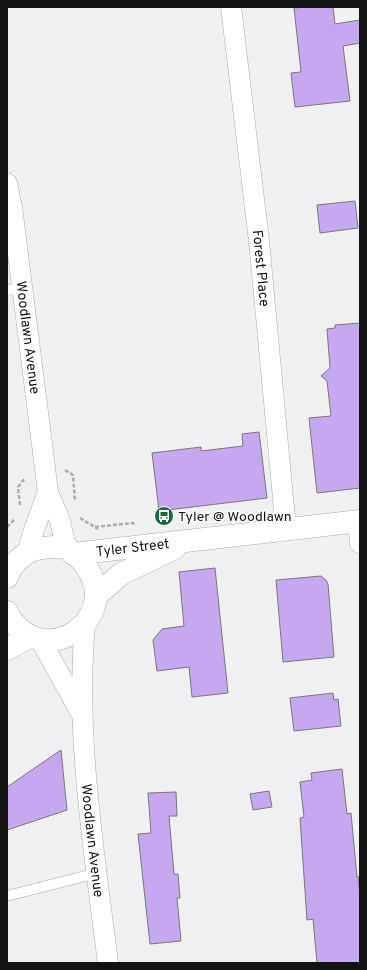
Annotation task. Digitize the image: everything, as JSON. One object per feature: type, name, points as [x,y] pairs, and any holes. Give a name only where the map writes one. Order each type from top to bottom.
[{"type":"main road","name":"Tyler Street","points":[[27,553],[42,548],[69,551],[109,551],[193,540],[359,522]]},
{"type":"main road","name":"Tyler Street","points":[[96,596],[120,574],[193,540]]},
{"type":"main road","points":[[7,612],[11,621],[20,630],[36,638],[53,640],[76,632],[85,623],[93,611],[96,596],[95,584],[91,572],[83,561],[69,551]]},
{"type":"main road","points":[[7,577],[18,560],[27,553]]},
{"type":"main road","points":[[7,649],[36,638]]},
{"type":"street","name":"Forest Place","points":[[231,7],[259,241],[286,530]]},
{"type":"street","name":"Woodlawn Avenue","points":[[7,183],[12,207],[15,289],[48,492],[60,522],[69,551]]},
{"type":"street","name":"Woodlawn Avenue","points":[[27,553],[48,492]]},
{"type":"street","points":[[359,522],[360,543]]},
{"type":"street","name":"Woodlawn Avenue","points":[[85,623],[83,648],[83,717],[90,820],[108,963]]},
{"type":"street","name":"Woodlawn Avenue","points":[[36,638],[83,717]]},
{"type":"lane","points":[[7,896],[96,873]]},
{"type":"path","points":[[76,514],[93,527],[100,530]]},
{"type":"building","points":[[333,7],[335,24],[360,20],[360,43],[343,46],[350,101],[295,107],[291,73],[301,72],[294,8]]},
{"type":"building","points":[[355,201],[358,228],[320,233],[317,205]]},
{"type":"building","points":[[360,323],[360,488],[317,493],[309,418],[331,416],[327,381],[321,376],[330,368],[327,329],[335,328],[335,325]]},
{"type":"building","points":[[259,432],[267,498],[159,511],[152,453],[201,447],[201,451],[243,446],[242,434]]},
{"type":"building","points":[[215,568],[228,693],[192,697],[189,667],[157,671],[153,640],[162,629],[184,626],[179,572]]},
{"type":"building","points":[[321,576],[328,584],[334,657],[283,662],[276,580]]},
{"type":"building","points":[[333,693],[334,700],[338,699],[341,726],[294,731],[290,698]]},
{"type":"building","points":[[61,750],[67,810],[7,830],[7,787]]},
{"type":"building","points":[[342,769],[347,814],[351,813],[360,895],[360,963],[317,963],[313,919],[307,920],[300,818],[304,817],[300,782],[312,780],[311,773]]},
{"type":"building","points":[[269,791],[272,807],[253,810],[250,794]]},
{"type":"building","points":[[176,792],[177,816],[169,816],[174,874],[178,874],[180,898],[177,898],[181,941],[150,944],[138,834],[151,833],[148,793]]},
{"type":"place","name":"Tyler @ Woodlawn","points":[[164,516]]}]
